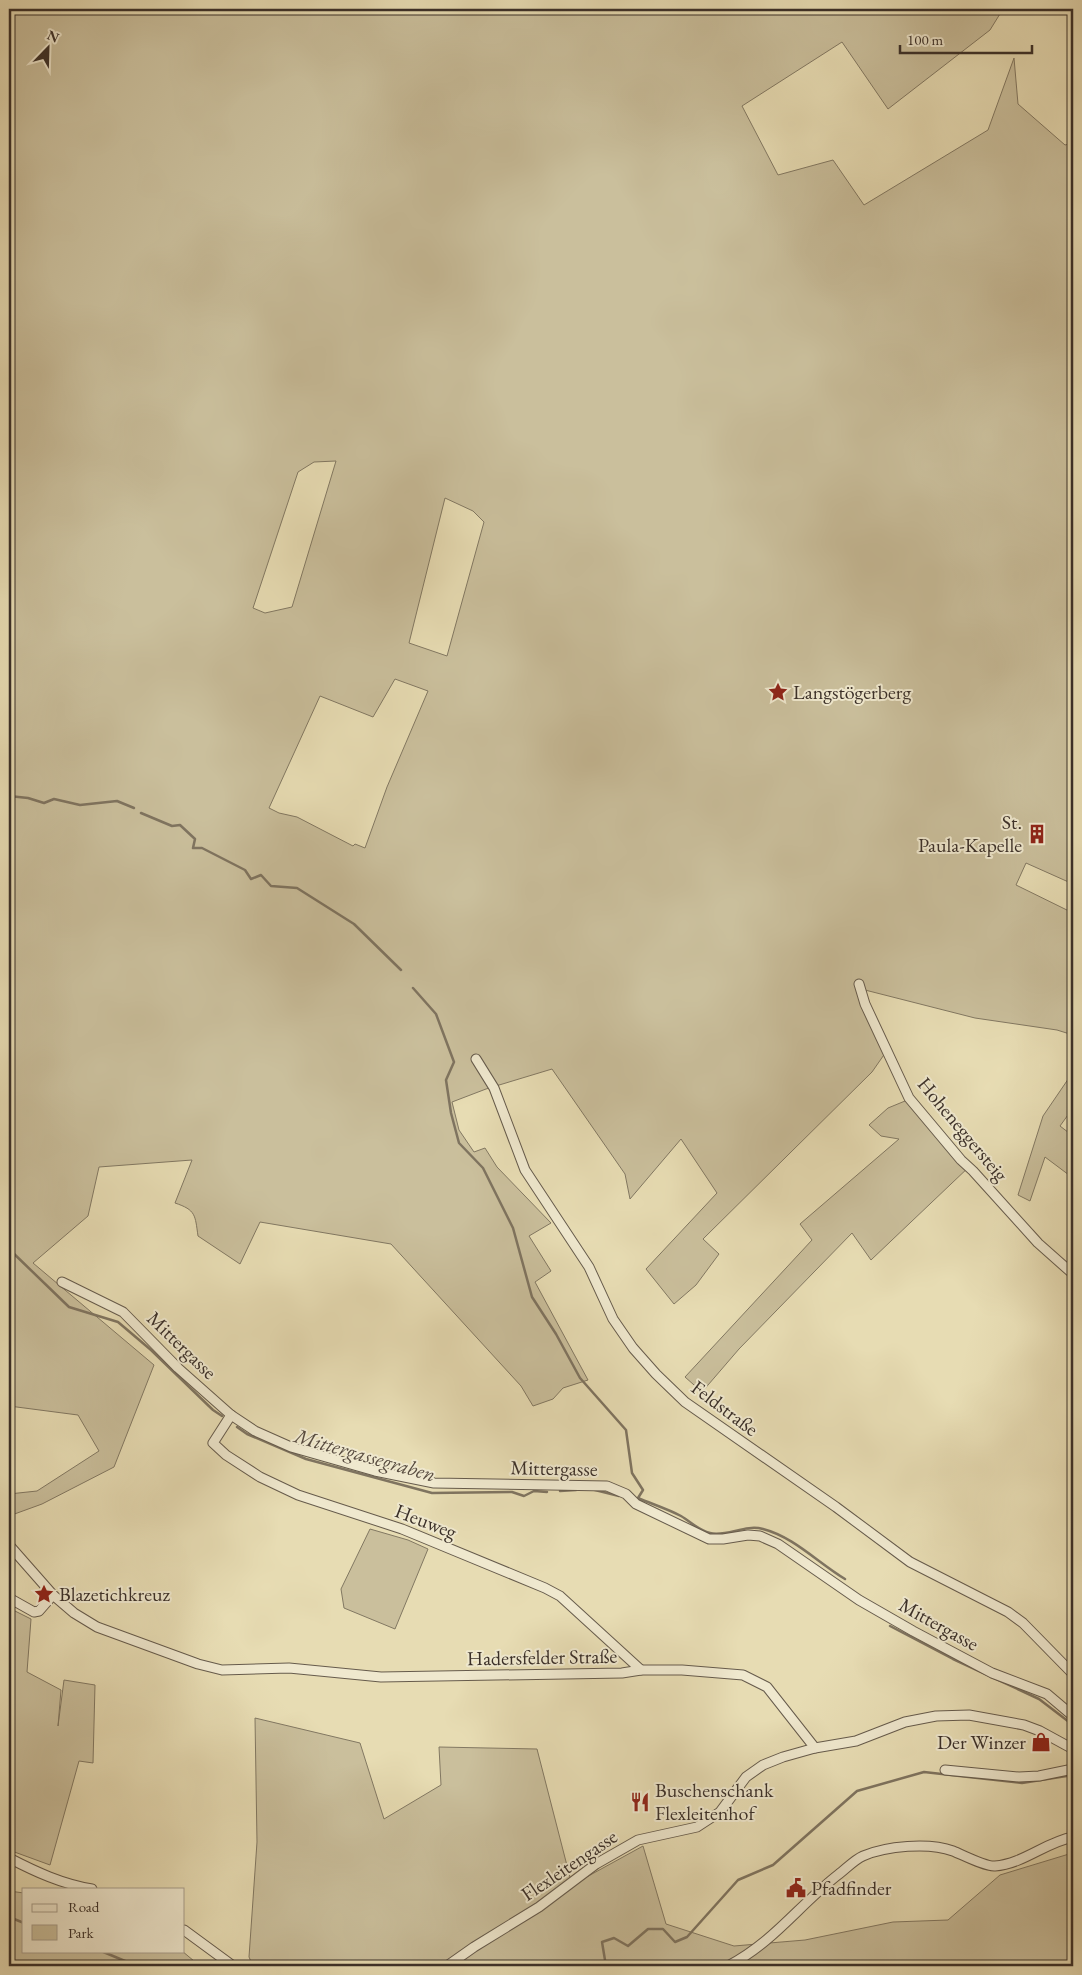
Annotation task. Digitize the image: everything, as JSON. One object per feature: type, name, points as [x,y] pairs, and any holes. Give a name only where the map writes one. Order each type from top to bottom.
[{"type":"street","name":"Hoheneggersteig","points":[[859,984],[865,1004],[909,1098],[961,1160],[974,1171],[1038,1244],[1073,1274]]},
{"type":"street","name":"Feldstraße","points":[[476,1059],[494,1088],[525,1170],[589,1267],[613,1319],[633,1348],[656,1374],[685,1402],[836,1506],[910,1562],[1008,1612],[1023,1623],[1073,1674]]},
{"type":"street","name":"Mittergasse","points":[[62,1282],[123,1312],[172,1362],[231,1415],[255,1431],[291,1447],[408,1479],[434,1483],[607,1486],[626,1494],[636,1504],[709,1539],[723,1539],[748,1534],[760,1536],[794,1554],[859,1600],[992,1673],[1047,1694],[1073,1716]]},
{"type":"street","name":"Heuweg","points":[[231,1415],[213,1444],[226,1455],[260,1477],[298,1495],[402,1529],[545,1588],[560,1596],[641,1670]]},
{"type":"street","name":"Hadersfelder Straße","points":[[9,1545],[53,1595],[74,1613],[97,1627],[198,1664],[222,1670],[289,1668],[382,1677],[622,1673],[641,1670],[682,1670],[743,1675],[767,1687],[815,1748]]},
{"type":"street","points":[[9,1598],[34,1612],[39,1611],[53,1595]]},
{"type":"street","points":[[815,1748],[856,1741],[905,1722],[936,1716],[969,1715],[1024,1724],[1073,1749]]},
{"type":"street","name":"Flexleitengasse","points":[[447,1966],[539,1907],[596,1864],[638,1840],[697,1827],[720,1812],[746,1777],[763,1765],[815,1748]]},
{"type":"street","points":[[945,1770],[1018,1777],[1039,1776],[1073,1769]]},
{"type":"street","points":[[728,1966],[747,1956],[767,1941],[828,1883],[862,1857],[886,1849],[924,1846],[950,1850],[994,1867],[1017,1860],[1059,1840],[1073,1837]]},
{"type":"street","points":[[9,1858],[43,1876],[73,1886],[86,1888]]},
{"type":"street","points":[[185,1931],[233,1966]]},
{"type":"green space","points":[[9,9],[1003,9],[990,30],[888,109],[842,42],[742,106],[778,175],[833,160],[864,205],[988,130],[1014,58],[1018,104],[1065,145],[1073,143],[1073,884],[1026,863],[1016,885],[1073,913],[1073,1035],[1057,1030],[975,1018],[865,990],[871,1012],[888,1049],[872,1072],[703,1239],[719,1254],[696,1285],[674,1304],[646,1269],[717,1193],[681,1139],[630,1199],[625,1174],[552,1069],[486,1089],[452,1102],[459,1130],[474,1152],[485,1148],[497,1167],[551,1223],[529,1236],[551,1271],[535,1282],[588,1380],[563,1388],[553,1399],[533,1406],[521,1386],[391,1244],[260,1222],[240,1264],[198,1236],[195,1218],[191,1211],[175,1203],[192,1160],[99,1167],[88,1216],[33,1263],[154,1365],[114,1467],[42,1504],[9,1516],[9,1494],[37,1491],[99,1451],[78,1415],[9,1406]],"holes":[[[336,461],[292,607],[265,613],[253,608],[298,472],[314,462]],[[445,498],[473,511],[484,522],[447,656],[409,643]],[[395,679],[428,691],[387,787],[365,848],[355,844],[353,846],[297,817],[279,813],[269,808],[320,696],[373,717]]]},
{"type":"green space","points":[[1073,1072],[1073,1108],[1060,1126],[1073,1136],[1073,1178],[1045,1157],[1030,1201],[1018,1195],[1043,1116]]},
{"type":"green space","points":[[905,1101],[971,1165],[871,1260],[852,1233],[739,1349],[702,1392],[685,1377],[812,1240],[800,1224],[899,1139],[881,1136],[869,1125],[888,1108]]},
{"type":"green space","points":[[370,1529],[408,1540],[428,1549],[395,1629],[344,1608],[341,1589]]},
{"type":"green space","points":[[9,1608],[31,1619],[27,1672],[61,1690],[58,1726],[64,1680],[95,1685],[93,1763],[79,1761],[50,1865],[9,1850]]},
{"type":"green space","points":[[255,1718],[360,1743],[384,1819],[441,1785],[439,1747],[537,1749],[572,1885],[643,1846],[666,1924],[734,1946],[805,1940],[893,1922],[948,1920],[1000,1875],[1069,1854],[1073,1859],[1073,1966],[253,1966],[249,1957],[257,1842]]},
{"type":"green space","points":[[9,1891],[22,1893],[22,1952],[183,1952],[200,1966],[9,1966]]},
{"type":"waterway","points":[[9,796],[28,798],[44,803],[54,799],[80,805],[117,801],[134,808]]},
{"type":"waterway","points":[[141,813],[172,826],[180,825],[195,839],[193,848],[202,848],[245,870],[251,879],[261,875],[271,886],[297,888],[354,924],[401,970]]},
{"type":"waterway","points":[[413,988],[436,1014],[454,1062],[446,1080],[451,1113],[459,1143],[483,1168],[513,1228],[532,1297],[556,1334],[580,1378],[626,1430],[632,1473],[643,1490],[638,1498],[676,1513],[706,1532],[716,1534],[756,1528],[774,1533],[795,1544],[845,1579]]},
{"type":"waterway","name":"Mittergassegraben","points":[[9,1249],[69,1307],[118,1322],[151,1350],[213,1410],[222,1416]]},
{"type":"waterway","name":"Mittergassegraben","points":[[237,1427],[247,1434],[306,1459],[432,1493],[512,1492],[524,1496],[534,1491],[547,1492]]},
{"type":"waterway","name":"Mittergassegraben","points":[[591,1489],[619,1496]]},
{"type":"waterway","name":"Mittergassegraben","points":[[560,1491],[576,1490]]},
{"type":"waterway","points":[[890,1626],[953,1659],[1039,1699],[1073,1725]]},
{"type":"waterway","points":[[606,1966],[602,1942],[614,1938],[628,1946],[648,1929],[663,1929],[675,1942],[687,1937],[738,1880],[773,1865],[857,1791],[924,1772],[1022,1783],[1073,1775]]},
{"type":"waterway","points":[[9,1917],[22,1922]]},
{"type":"waterway","points":[[103,1952],[137,1966]]},
{"type":"place","name":"Langstögerberg","points":[[778,692]]},
{"type":"place","name":"St. Paula-Kapelle","points":[[1037,834]]},
{"type":"place","name":"Blazetichkreuz","points":[[44,1594]]},
{"type":"place","name":"Der Winzer","points":[[1041,1742]]},
{"type":"place","name":"Buschenschank Flexleitenhof","points":[[640,1802]]},
{"type":"place","name":"Pfadfinder","points":[[796,1888]]}]
